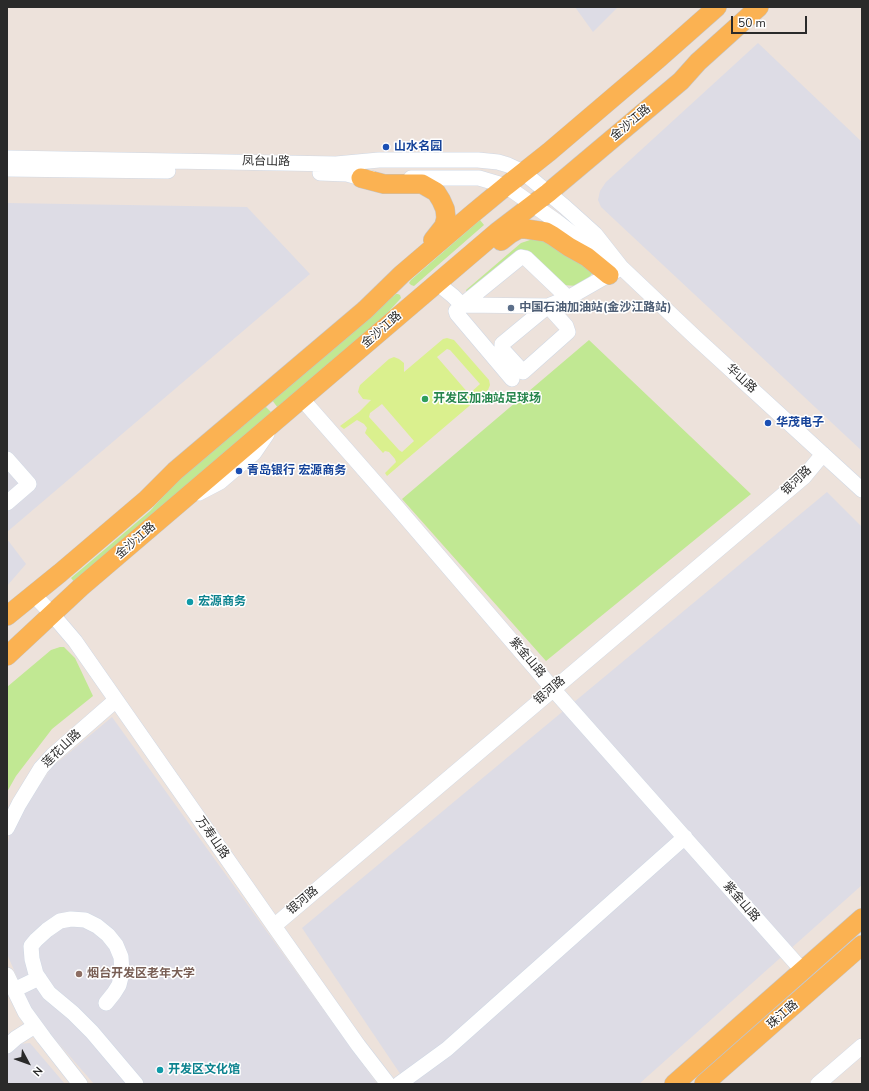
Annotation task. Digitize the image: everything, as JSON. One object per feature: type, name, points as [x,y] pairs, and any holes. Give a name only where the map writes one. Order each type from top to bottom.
[{"type":"main road","name":"金沙江路","points":[[9,610],[34,595],[146,499],[180,466],[365,310],[402,274],[506,186],[549,152],[717,7]]},
{"type":"main road","name":"金沙江路","points":[[7,656],[52,614],[437,283],[681,81],[698,62],[760,7]]},
{"type":"main road","points":[[361,178],[384,184],[422,184],[436,192],[445,209],[446,218],[444,226],[402,274]]},
{"type":"main road","points":[[437,283],[470,266],[510,234],[519,229],[537,230],[553,236],[569,247],[615,271]]},
{"type":"main road","points":[[674,1084],[862,918]]},
{"type":"main road","name":"珠江路","points":[[704,1084],[859,954]]},
{"type":"street","name":"凤台山路","points":[[7,158],[336,164],[380,160],[478,160],[498,162],[523,172],[595,234],[615,271]]},
{"type":"street","name":"凤台山路","points":[[7,169],[314,172],[347,174],[361,178],[479,178],[506,186],[556,221],[595,251],[615,271]]},
{"type":"street","points":[[512,379],[456,314],[456,310],[521,256],[526,258],[568,298]]},
{"type":"street","points":[[437,283],[462,305],[548,306],[566,326],[568,332],[523,372],[502,349],[502,344],[548,306],[568,298],[615,271]]},
{"type":"street","name":"华山路","points":[[615,271],[695,337],[862,490]]},
{"type":"street","name":"紫金山路","points":[[302,399],[553,689],[802,970]]},
{"type":"street","name":"银河路","points":[[274,926],[804,477],[823,454]]},
{"type":"street","points":[[7,459],[29,484],[7,503]]},
{"type":"street","name":"万寿山路","points":[[34,595],[75,641],[358,1045],[388,1084]]},
{"type":"street","name":"莲花山路","points":[[7,828],[19,804],[41,768],[53,755],[116,700]]},
{"type":"street","points":[[399,1084],[446,1049],[685,837]]},
{"type":"street","points":[[106,1003],[119,985],[122,973],[121,957],[116,945],[108,935],[97,926],[85,920],[71,919],[60,921],[47,930],[31,946],[32,959],[36,974],[49,993],[73,1013],[92,1032],[136,1084]]},
{"type":"street","points":[[7,975],[25,1012],[80,1084]]},
{"type":"street","points":[[14,990],[39,978]]},
{"type":"street","points":[[7,1046],[16,1038],[35,1026]]},
{"type":"street","points":[[818,1084],[862,1046]]},
{"type":"shaded area","points":[[575,7],[618,7],[593,32]]},
{"type":"shaded area","points":[[758,43],[862,142],[862,451],[601,207],[598,200],[600,191],[606,182]]},
{"type":"shaded area","points":[[7,203],[247,207],[310,274],[7,532]]},
{"type":"shaded area","points":[[827,492],[862,527],[862,885],[639,1084],[407,1084],[302,928]]},
{"type":"shaded area","points":[[7,539],[26,564],[7,586]]},
{"type":"shaded area","points":[[112,717],[377,1084],[94,1084],[33,1014],[7,954],[7,848],[11,827],[52,767]]},
{"type":"shaded area","points":[[30,1043],[65,1084],[7,1084],[7,1055],[19,1044]]},
{"type":"green space","points":[[480,220],[484,225],[414,286],[409,283],[411,280]]},
{"type":"green space","points":[[530,240],[546,242],[594,271],[588,279],[577,286],[563,285],[529,251],[521,250],[468,294],[466,290],[521,243]]},
{"type":"green space","points":[[396,294],[400,295],[401,298],[371,331],[278,408],[272,400]]},
{"type":"green space","points":[[447,338],[454,340],[489,380],[490,385],[488,390],[387,476],[385,473],[396,462],[395,459],[389,452],[385,451],[383,453],[365,433],[367,428],[364,424],[357,420],[344,429],[340,426],[359,412],[371,400],[363,399],[358,392],[360,385],[389,359],[394,357],[404,363],[404,372],[443,339]],"holes":[[[447,349],[450,350],[480,384],[469,394],[437,357]],[[382,404],[414,441],[402,452],[369,417],[370,413]]]},
{"type":"green space","points":[[589,340],[751,494],[546,661],[402,499]]},
{"type":"green space","points":[[265,406],[272,413],[75,583],[71,578],[150,511],[178,480]]},
{"type":"green space","points":[[64,647],[75,658],[93,696],[52,729],[16,776],[7,792],[7,687],[51,650]]},
{"type":"place","name":"山水名园","points":[[386,147]]},
{"type":"place","name":"中国石油加油站(金沙江路站)","points":[[511,308]]},
{"type":"place","name":"开发区加油站足球场","points":[[425,399]]},
{"type":"place","name":"华茂电子","points":[[768,423]]},
{"type":"place","name":"青岛银行 宏源商务","points":[[239,471]]},
{"type":"place","name":"宏源商务","points":[[190,602]]},
{"type":"place","name":"烟台开发区老年大学","points":[[79,974]]},
{"type":"place","name":"开发区文化馆","points":[[160,1070]]}]
